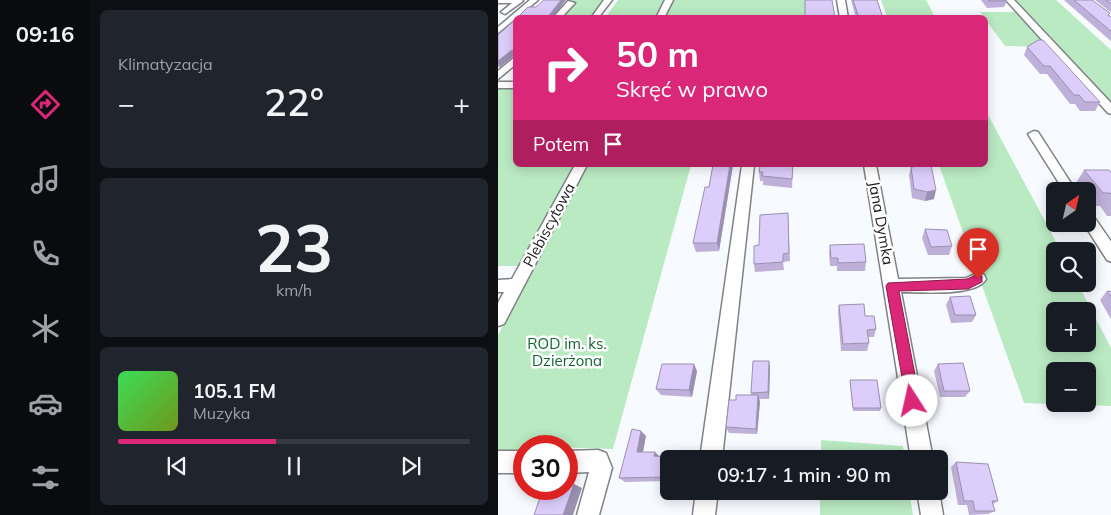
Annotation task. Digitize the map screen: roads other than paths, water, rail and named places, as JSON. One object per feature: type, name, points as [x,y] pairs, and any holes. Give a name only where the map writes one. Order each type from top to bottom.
[{"type":"street","points":[[517,15],[534,0]]},
{"type":"street","points":[[596,15],[608,0]]},
{"type":"street","points":[[662,15],[669,0]]},
{"type":"street","points":[[841,0],[844,15]]},
{"type":"street","points":[[1010,0],[1112,112]]},
{"type":"street","points":[[498,1],[519,1],[498,18]]},
{"type":"street","points":[[559,15],[571,3]]},
{"type":"street","points":[[498,31],[513,18]]},
{"type":"street","points":[[498,76],[513,63]]},
{"type":"street","points":[[498,85],[513,85]]},
{"type":"street","points":[[1034,134],[1064,182]]},
{"type":"street","name":"Plebiscytowa","points":[[498,319],[580,167]]},
{"type":"street","points":[[712,450],[748,167]]},
{"type":"street","name":"Jana Dymka","points":[[870,167],[920,450]]},
{"type":"street","points":[[1096,226],[1106,236],[1112,256]]},
{"type":"street","points":[[892,286],[968,284],[978,279]]},
{"type":"street","name":"Plebiscytowa","points":[[498,286],[516,285]]},
{"type":"street","points":[[578,462],[598,461],[602,468],[588,515]]},
{"type":"street","points":[[498,462],[513,462]]},
{"type":"street","points":[[704,515],[706,500]]},
{"type":"street","points":[[930,500],[932,515]]},
{"type":"park label","name":"ROD im. ks. Dzierżona","points":[[567,352]]}]
